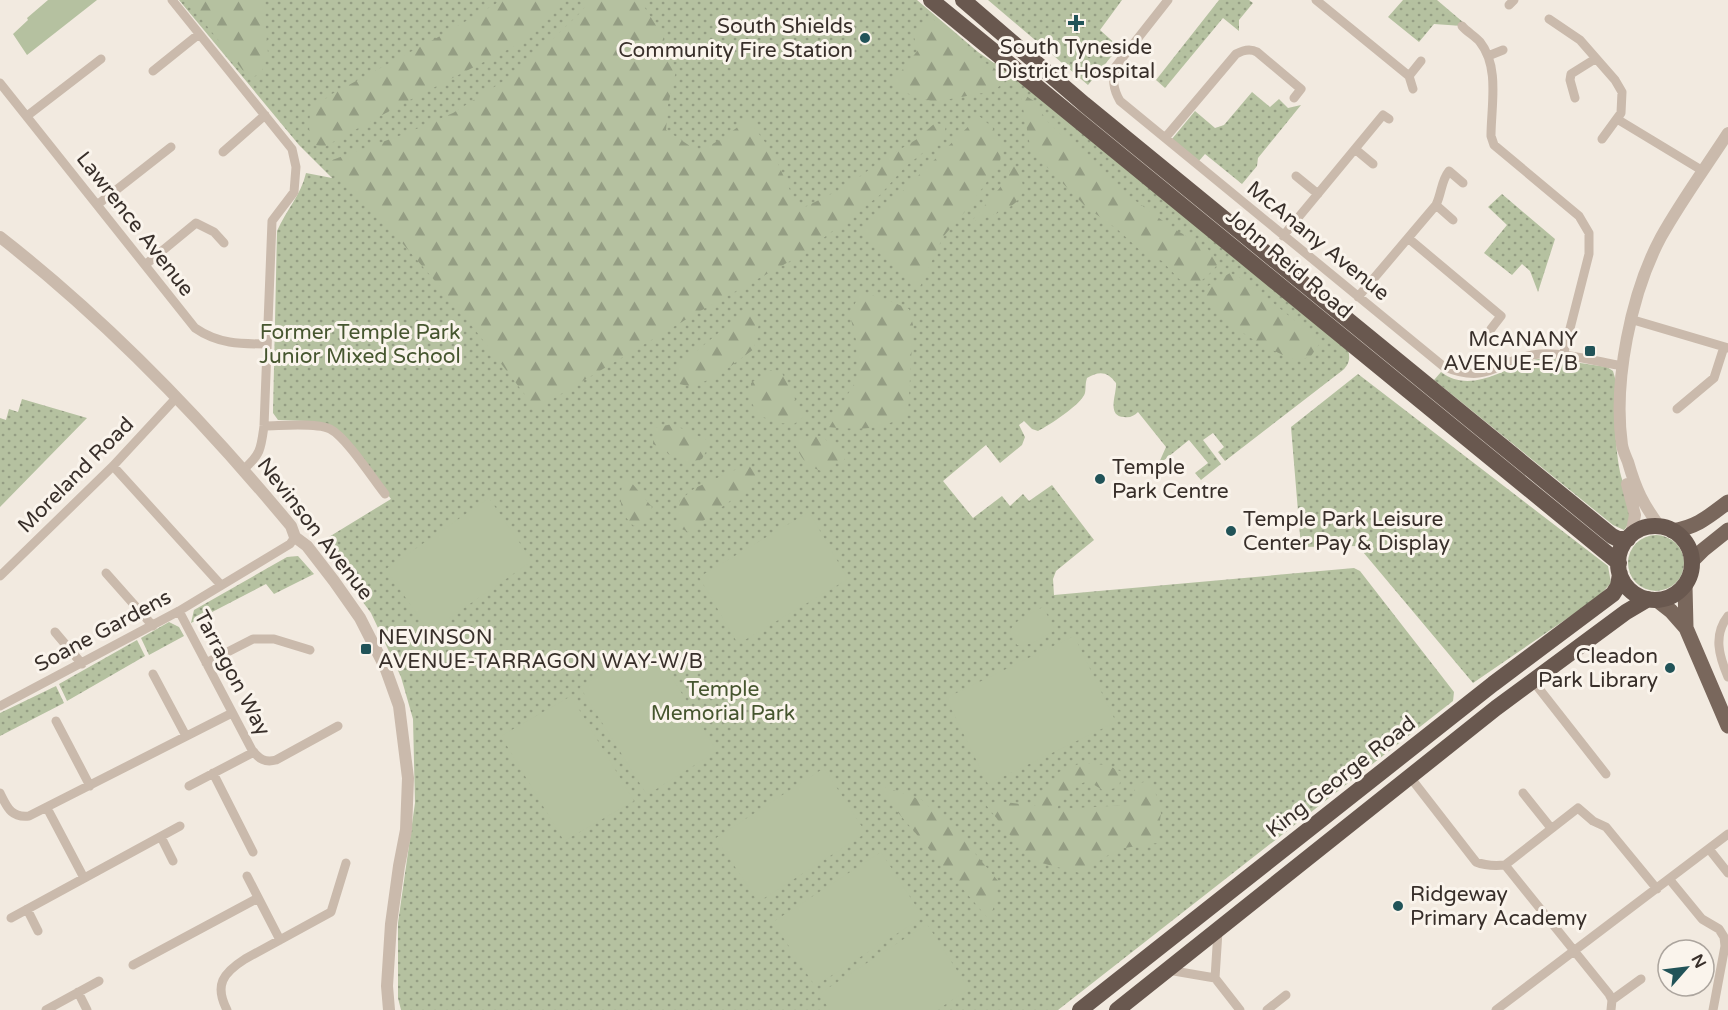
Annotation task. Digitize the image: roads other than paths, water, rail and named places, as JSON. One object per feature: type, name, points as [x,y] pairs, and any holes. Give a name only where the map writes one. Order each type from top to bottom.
[{"type":"highway","name":"John Reid Road","points":[[931,0],[1619,569]]},
{"type":"highway","name":"John Reid Road","points":[[963,0],[1084,104],[1603,529],[1618,539],[1630,537]]},
{"type":"highway","points":[[1666,529],[1682,538],[1689,549],[1692,561],[1689,578],[1684,586],[1672,596],[1652,600],[1631,591],[1619,569],[1623,546],[1640,530],[1666,529]]},
{"type":"highway","name":"King George Road","points":[[1080,1010],[1493,684],[1613,594],[1618,586],[1619,569]]},
{"type":"highway","name":"King George Road","points":[[1117,1010],[1533,681],[1626,612],[1652,600]]},
{"type":"highway","points":[[1416,747],[1428,763]]},
{"type":"highway","points":[[1204,913],[1218,931]]},
{"type":"highway","points":[[1154,952],[1168,970]]},
{"type":"main road","points":[[1666,529],[1700,524],[1728,502]]},
{"type":"main road","points":[[1692,561],[1728,530]]},
{"type":"main road","points":[[1684,586],[1686,628]]},
{"type":"main road","points":[[1652,600],[1671,612],[1686,628],[1728,726]]},
{"type":"street","points":[[172,0],[292,149],[296,167],[294,192],[272,221],[264,426],[257,458],[244,469]]},
{"type":"street","name":"McAnany Avenue","points":[[1168,0],[1116,66],[1113,88],[1120,101],[1443,366],[1468,374],[1490,372],[1528,355],[1543,353],[1623,366]]},
{"type":"street","points":[[1316,0],[1409,76],[1413,89]]},
{"type":"street","points":[[1549,19],[1580,40],[1615,80],[1622,92],[1623,104],[1617,118],[1602,139]]},
{"type":"street","points":[[1462,26],[1479,41],[1492,68],[1491,136],[1494,145],[1510,156],[1579,216],[1589,233],[1588,254],[1563,356]]},
{"type":"street","points":[[153,71],[200,34]]},
{"type":"street","points":[[1488,56],[1503,50]]},
{"type":"street","points":[[1165,138],[1236,54],[1242,51],[1257,52],[1301,89],[1294,98]]},
{"type":"street","points":[[27,116],[102,59]]},
{"type":"street","points":[[1575,98],[1570,80],[1571,74],[1596,59]]},
{"type":"street","points":[[1409,76],[1421,61]]},
{"type":"street","name":"Lawrence Avenue","points":[[0,83],[195,328],[207,336],[224,342],[267,344]]},
{"type":"street","points":[[223,152],[265,115]]},
{"type":"street","points":[[1283,236],[1383,115],[1389,120]]},
{"type":"street","points":[[1617,118],[1703,171]]},
{"type":"street","points":[[1630,537],[1635,525],[1635,515],[1626,481],[1620,401],[1630,319],[1644,275],[1661,237],[1728,133]]},
{"type":"street","points":[[98,206],[171,147]]},
{"type":"street","points":[[1355,149],[1373,164]]},
{"type":"street","points":[[1358,297],[1436,205],[1442,189],[1442,179],[1449,171],[1463,183]]},
{"type":"street","points":[[1296,176],[1318,194]]},
{"type":"street","points":[[1436,205],[1453,220]]},
{"type":"street","points":[[145,265],[196,223],[214,232],[224,243]]},
{"type":"street","name":"Nevinson Avenue","points":[[0,237],[44,271],[124,343],[244,469],[291,526],[295,537],[307,546],[334,581],[360,618],[385,667],[399,705],[406,743],[408,778],[406,830],[390,934],[387,986],[389,1010]]},
{"type":"street","points":[[1408,238],[1502,316],[1491,329]]},
{"type":"street","points":[[1630,319],[1726,348],[1714,378],[1677,409]]},
{"type":"street","name":"Moreland Road","points":[[0,576],[113,466],[176,398]]},
{"type":"street","points":[[264,426],[330,428],[340,436],[385,494]]},
{"type":"street","points":[[1622,447],[1644,506],[1666,529]]},
{"type":"street","points":[[113,466],[221,585]]},
{"type":"street","name":"Soane Gardens","points":[[0,706],[153,626],[290,544],[295,537]]},
{"type":"street","points":[[106,573],[153,626]]},
{"type":"street","name":"Tarragon Way","points":[[179,611],[232,713],[259,758],[268,762],[276,760],[338,726]]},
{"type":"street","points":[[1728,616],[1722,624],[1718,640],[1728,677]]},
{"type":"street","points":[[55,632],[82,664]]},
{"type":"street","points":[[206,663],[253,639],[274,639],[310,650]]},
{"type":"street","points":[[153,674],[186,736]]},
{"type":"street","points":[[1533,681],[1606,774]]},
{"type":"street","points":[[0,793],[12,813],[20,817],[29,816],[232,713]]},
{"type":"street","points":[[56,721],[90,786]]},
{"type":"street","name":"Tarragon Way","points":[[189,786],[254,752]]},
{"type":"street","points":[[213,773],[253,852]]},
{"type":"street","points":[[1410,777],[1476,861],[1494,866],[1505,864],[1578,808],[1593,821],[1606,827],[1657,889]]},
{"type":"street","points":[[1523,793],[1551,828]]},
{"type":"street","points":[[47,808],[84,878]]},
{"type":"street","points":[[11,918],[180,826]]},
{"type":"street","points":[[1496,1010],[1728,834]]},
{"type":"street","points":[[161,837],[173,861]]},
{"type":"street","points":[[1709,849],[1728,873]]},
{"type":"street","points":[[227,1010],[221,990],[223,978],[231,968],[331,912],[346,863]]},
{"type":"street","points":[[1505,864],[1575,951],[1612,1005],[1641,979]]},
{"type":"street","points":[[247,876],[280,940]]},
{"type":"street","points":[[1670,880],[1702,919],[1719,929],[1724,937],[1725,946],[1713,1010]]},
{"type":"street","points":[[133,964],[258,898]]},
{"type":"street","points":[[27,909],[38,931]]},
{"type":"street","points":[[1218,931],[1215,978],[1240,1010]]},
{"type":"street","points":[[1168,970],[1215,978]]},
{"type":"street","points":[[46,1010],[99,981]]},
{"type":"street","points":[[78,992],[87,1010]]},
{"type":"street","points":[[1267,1010],[1286,994]]},
{"type":"place","name":"South Tyneside District Hospital","points":[[1076,23]]},
{"type":"place","name":"South Shields Community Fire Station","points":[[865,38]]},
{"type":"place","name":"McANANY AVENUE-E/B","points":[[1590,351]]},
{"type":"place","name":"Temple Park Centre","points":[[1100,479]]},
{"type":"place","name":"Temple Park Leisure Center Pay & Display","points":[[1231,531]]},
{"type":"place","name":"NEVINSON AVENUE-TARRAGON WAY-W/B","points":[[366,649]]},
{"type":"place","name":"Cleadon Park Library","points":[[1670,668]]},
{"type":"place","name":"Ridgeway Primary Academy","points":[[1398,906]]},
{"type":"park label","name":"Former Temple Park Junior Mixed School","points":[[360,344]]},
{"type":"park label","name":"Temple Memorial Park","points":[[723,701]]}]
